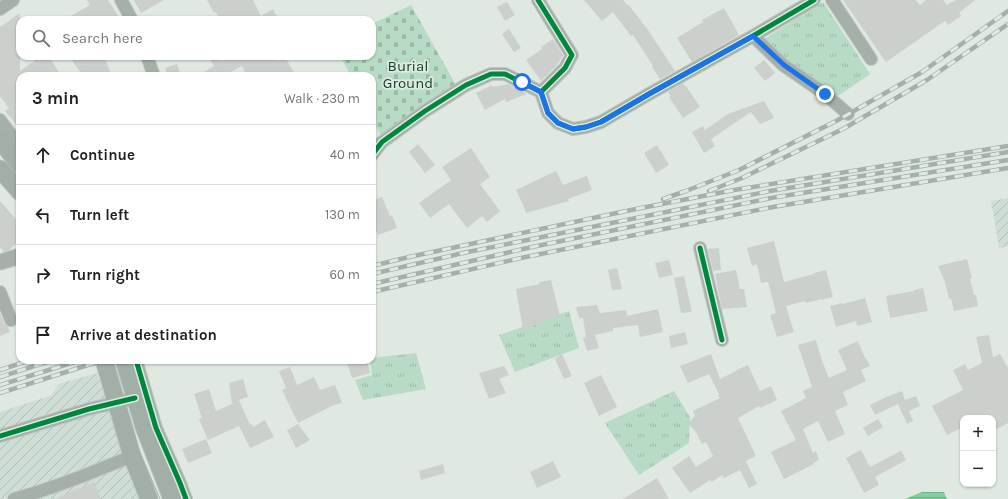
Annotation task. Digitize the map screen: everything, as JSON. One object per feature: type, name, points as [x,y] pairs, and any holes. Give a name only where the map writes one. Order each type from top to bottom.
[{"type":"main road","points":[[0,139],[16,160]]},
{"type":"main road","points":[[0,169],[16,187]]},
{"type":"main road","points":[[105,364],[132,456],[149,499]]},
{"type":"main road","points":[[125,364],[151,447],[172,499]]},
{"type":"street","points":[[0,9],[13,0]]},
{"type":"street","points":[[121,0],[130,16]]},
{"type":"street","points":[[538,0],[572,55],[565,68],[541,92]]},
{"type":"street","points":[[376,150],[382,142],[425,111],[466,85],[491,74],[505,74],[541,92],[548,113],[558,123],[573,129],[586,127],[601,122],[814,0]]},
{"type":"street","points":[[832,0],[871,59]]},
{"type":"street","points":[[753,36],[784,65],[825,94],[848,114]]},
{"type":"street","points":[[149,60],[153,72]]},
{"type":"street","points":[[0,120],[16,142]]},
{"type":"street","points":[[700,248],[722,340]]},
{"type":"street","points":[[0,262],[16,257]]},
{"type":"street","points":[[0,292],[11,320]]},
{"type":"street","points":[[137,364],[156,428],[186,499]]},
{"type":"street","points":[[0,436],[89,409],[135,398]]},
{"type":"street","points":[[14,499],[57,486],[132,456]]},
{"type":"shaded area","points":[[1008,198],[1008,246],[999,248],[991,201]]},
{"type":"shaded area","points":[[97,373],[127,455],[38,489],[0,499],[0,412],[52,395],[58,384]]},
{"type":"shaded area","points":[[130,462],[147,499],[26,499]]},
{"type":"shaded area","points":[[922,492],[944,492],[947,499],[905,499]]},
{"type":"green space","points":[[823,2],[870,74],[835,98],[761,41]]},
{"type":"green space","name":"Burial Ground","points":[[411,5],[457,87],[382,138],[376,126],[376,72],[349,72],[342,60],[376,60],[376,22]]},
{"type":"green space","points":[[569,311],[579,348],[515,372],[499,335]]},
{"type":"green space","points":[[416,353],[426,389],[363,400],[355,380],[372,375],[371,364],[376,364],[376,358]]},
{"type":"green space","points":[[674,391],[690,417],[689,443],[639,475],[605,423]]},
{"type":"building","points":[[87,0],[108,0],[118,16],[71,16],[90,5]]},
{"type":"building","points":[[134,0],[164,0],[141,13]]},
{"type":"building","points":[[207,0],[253,0],[261,16],[218,16],[216,12],[214,13]]},
{"type":"building","points":[[584,0],[623,0],[627,5],[628,4],[648,30],[675,71],[660,79],[633,35],[631,36],[613,12],[602,21]]},
{"type":"building","points":[[843,0],[916,0],[920,5],[926,0],[943,0],[947,5],[956,0],[975,0],[959,13],[961,16],[948,25],[945,21],[886,62]]},
{"type":"building","points":[[507,2],[515,15],[505,21],[497,7]]},
{"type":"building","points":[[724,8],[739,35],[692,62],[677,38],[703,22],[702,20]]},
{"type":"building","points":[[273,9],[277,16],[261,16]]},
{"type":"building","points":[[20,13],[20,16],[16,16],[16,60],[20,60],[20,71],[35,60],[51,60],[59,72],[16,72],[16,124],[5,111],[9,108],[0,96],[0,27]]},
{"type":"building","points":[[509,29],[521,48],[514,52],[502,34]]},
{"type":"building","points":[[553,39],[563,55],[557,65],[541,81],[526,60]]},
{"type":"building","points":[[72,60],[106,60],[110,72],[80,72]]},
{"type":"building","points":[[210,60],[287,60],[294,72],[245,72],[242,66],[231,72],[204,72],[214,66]]},
{"type":"building","points":[[764,60],[775,73],[765,81],[754,68]]},
{"type":"building","points":[[177,64],[180,72],[166,72],[165,68]]},
{"type":"building","points":[[683,83],[700,107],[683,118],[669,97],[671,96],[668,92]]},
{"type":"building","points":[[508,84],[527,94],[506,102],[505,99],[485,110],[476,93],[492,85],[493,87]]},
{"type":"building","points":[[764,101],[774,118],[760,124],[751,112],[711,139],[715,146],[704,153],[692,132],[703,126],[705,130],[728,114]]},
{"type":"building","points":[[418,144],[435,165],[425,173],[409,152]]},
{"type":"building","points":[[657,145],[669,165],[656,173],[644,153]]},
{"type":"building","points":[[471,148],[490,177],[480,184],[500,211],[487,222],[482,216],[467,228],[449,204],[430,218],[419,203],[451,180],[442,167]]},
{"type":"building","points":[[556,171],[563,185],[587,176],[592,190],[568,199],[569,201],[526,213],[516,190]]},
{"type":"building","points":[[382,197],[397,228],[378,235],[376,230],[376,199]]},
{"type":"building","points":[[0,201],[16,219],[16,244],[9,250],[4,252],[0,247]]},
{"type":"building","points":[[774,241],[784,282],[826,270],[833,297],[806,303],[805,301],[786,306],[794,332],[777,337],[770,315],[776,313],[768,282],[761,283],[757,264],[752,266],[747,248]]},
{"type":"building","points":[[719,248],[721,270],[713,271],[708,249]]},
{"type":"building","points":[[967,259],[972,278],[970,279],[974,295],[976,295],[978,306],[954,311],[951,298],[949,299],[945,282],[938,266]]},
{"type":"building","points":[[669,260],[673,275],[659,278],[655,263]]},
{"type":"building","points":[[617,268],[622,289],[612,290],[608,270]]},
{"type":"building","points":[[736,270],[740,289],[744,289],[747,307],[722,309],[715,274]]},
{"type":"building","points":[[684,276],[692,312],[681,313],[674,278]]},
{"type":"building","points":[[551,280],[560,316],[523,330],[516,289]]},
{"type":"building","points":[[923,288],[928,311],[890,318],[886,296]]},
{"type":"building","points":[[865,298],[872,322],[857,326],[856,321],[836,327],[830,306]]},
{"type":"building","points":[[597,305],[600,313],[626,310],[627,316],[658,309],[663,332],[640,337],[638,325],[613,328],[613,331],[595,335],[599,348],[587,351],[583,338],[586,337],[583,318],[579,318],[576,307]]},
{"type":"building","points":[[0,313],[10,332],[0,336]]},
{"type":"building","points":[[685,332],[688,344],[671,348],[669,336]]},
{"type":"building","points":[[989,335],[993,357],[1000,354],[1008,368],[1008,423],[996,429],[996,415],[960,415],[960,428],[947,435],[932,406],[963,390],[953,370],[965,364],[968,370],[982,363],[976,337]]},
{"type":"building","points":[[816,340],[829,378],[847,370],[838,350],[858,341],[870,366],[861,370],[866,381],[843,392],[848,405],[835,411],[845,434],[828,442],[818,421],[803,429],[813,453],[816,451],[819,460],[784,479],[771,452],[796,440],[781,411],[806,398],[803,391],[812,387],[798,345]]},
{"type":"building","points":[[562,354],[572,376],[564,379],[555,359]]},
{"type":"building","points":[[711,354],[720,379],[748,365],[760,391],[771,386],[777,400],[760,408],[759,406],[738,418],[756,456],[746,461],[757,484],[749,488],[740,470],[724,478],[722,475],[712,482],[710,480],[690,493],[672,468],[689,456],[696,467],[713,456],[706,442],[702,444],[696,432],[688,423],[695,416],[693,411],[720,398],[709,374],[688,383],[680,366]]},
{"type":"building","points":[[347,364],[368,364],[370,373],[352,378]]},
{"type":"building","points":[[504,366],[509,375],[499,379],[506,393],[489,399],[479,373]]},
{"type":"building","points":[[290,367],[297,385],[314,377],[320,390],[335,385],[342,403],[334,405],[298,423],[282,390],[286,388],[279,371]]},
{"type":"building","points":[[601,375],[617,407],[599,416],[584,383]]},
{"type":"building","points":[[243,379],[248,397],[239,400],[250,425],[252,424],[253,427],[265,420],[274,437],[250,448],[239,426],[208,440],[199,419],[202,418],[194,394],[209,389],[216,411],[232,404],[229,383]]},
{"type":"building","points":[[902,391],[905,400],[916,396],[920,406],[909,411],[913,421],[907,424],[898,404],[875,415],[870,405]]},
{"type":"building","points":[[878,419],[883,427],[868,436],[863,428]]},
{"type":"building","points":[[298,424],[310,440],[296,448],[287,430]]},
{"type":"building","points":[[206,439],[212,453],[188,463],[182,449]]},
{"type":"building","points":[[861,450],[870,467],[901,451],[906,460],[875,477],[879,485],[864,493],[846,458]]},
{"type":"building","points":[[553,461],[561,477],[537,488],[530,472]]},
{"type":"building","points":[[443,464],[445,473],[421,480],[419,471]]},
{"type":"building","points":[[657,478],[669,499],[623,499]]},
{"type":"building","points":[[94,482],[101,499],[55,499]]},
{"type":"tram line","points":[[0,154],[16,175]]},
{"type":"tram line","points":[[113,364],[139,450],[160,499]]},
{"type":"tram line","points":[[119,364],[126,387]]},
{"type":"railway","points":[[663,199],[739,170],[838,120],[922,72],[1008,11]]},
{"type":"railway","points":[[709,191],[742,178],[843,129],[927,80],[1008,24]]},
{"type":"railway","points":[[376,265],[631,210],[734,190],[1008,146]]},
{"type":"railway","points":[[376,273],[463,253],[770,191],[1008,152]]},
{"type":"railway","points":[[376,283],[532,247],[771,198],[1008,160]]},
{"type":"railway","points":[[376,291],[521,258],[773,207],[1008,168]]},
{"type":"railway","points":[[0,370],[18,364]]},
{"type":"railway","points":[[0,377],[41,364]]},
{"type":"railway","points":[[0,385],[68,364]]},
{"type":"railway","points":[[0,393],[92,364]]},
{"type":"cycle path","points":[[538,0],[572,55],[565,68],[541,92],[548,113],[558,123],[573,129],[586,127],[601,122],[814,0]]},
{"type":"cycle path","points":[[376,150],[382,142],[425,111],[466,85],[491,74],[505,74],[541,92]]},
{"type":"cycle path","points":[[700,248],[722,340]]},
{"type":"cycle path","points":[[137,364],[156,428],[186,499]]},
{"type":"cycle path","points":[[0,436],[89,409],[135,398]]},
{"type":"route","points":[[522,82],[541,92],[548,113],[558,123],[573,129],[586,127],[601,122],[753,36],[784,65],[825,94]]}]
